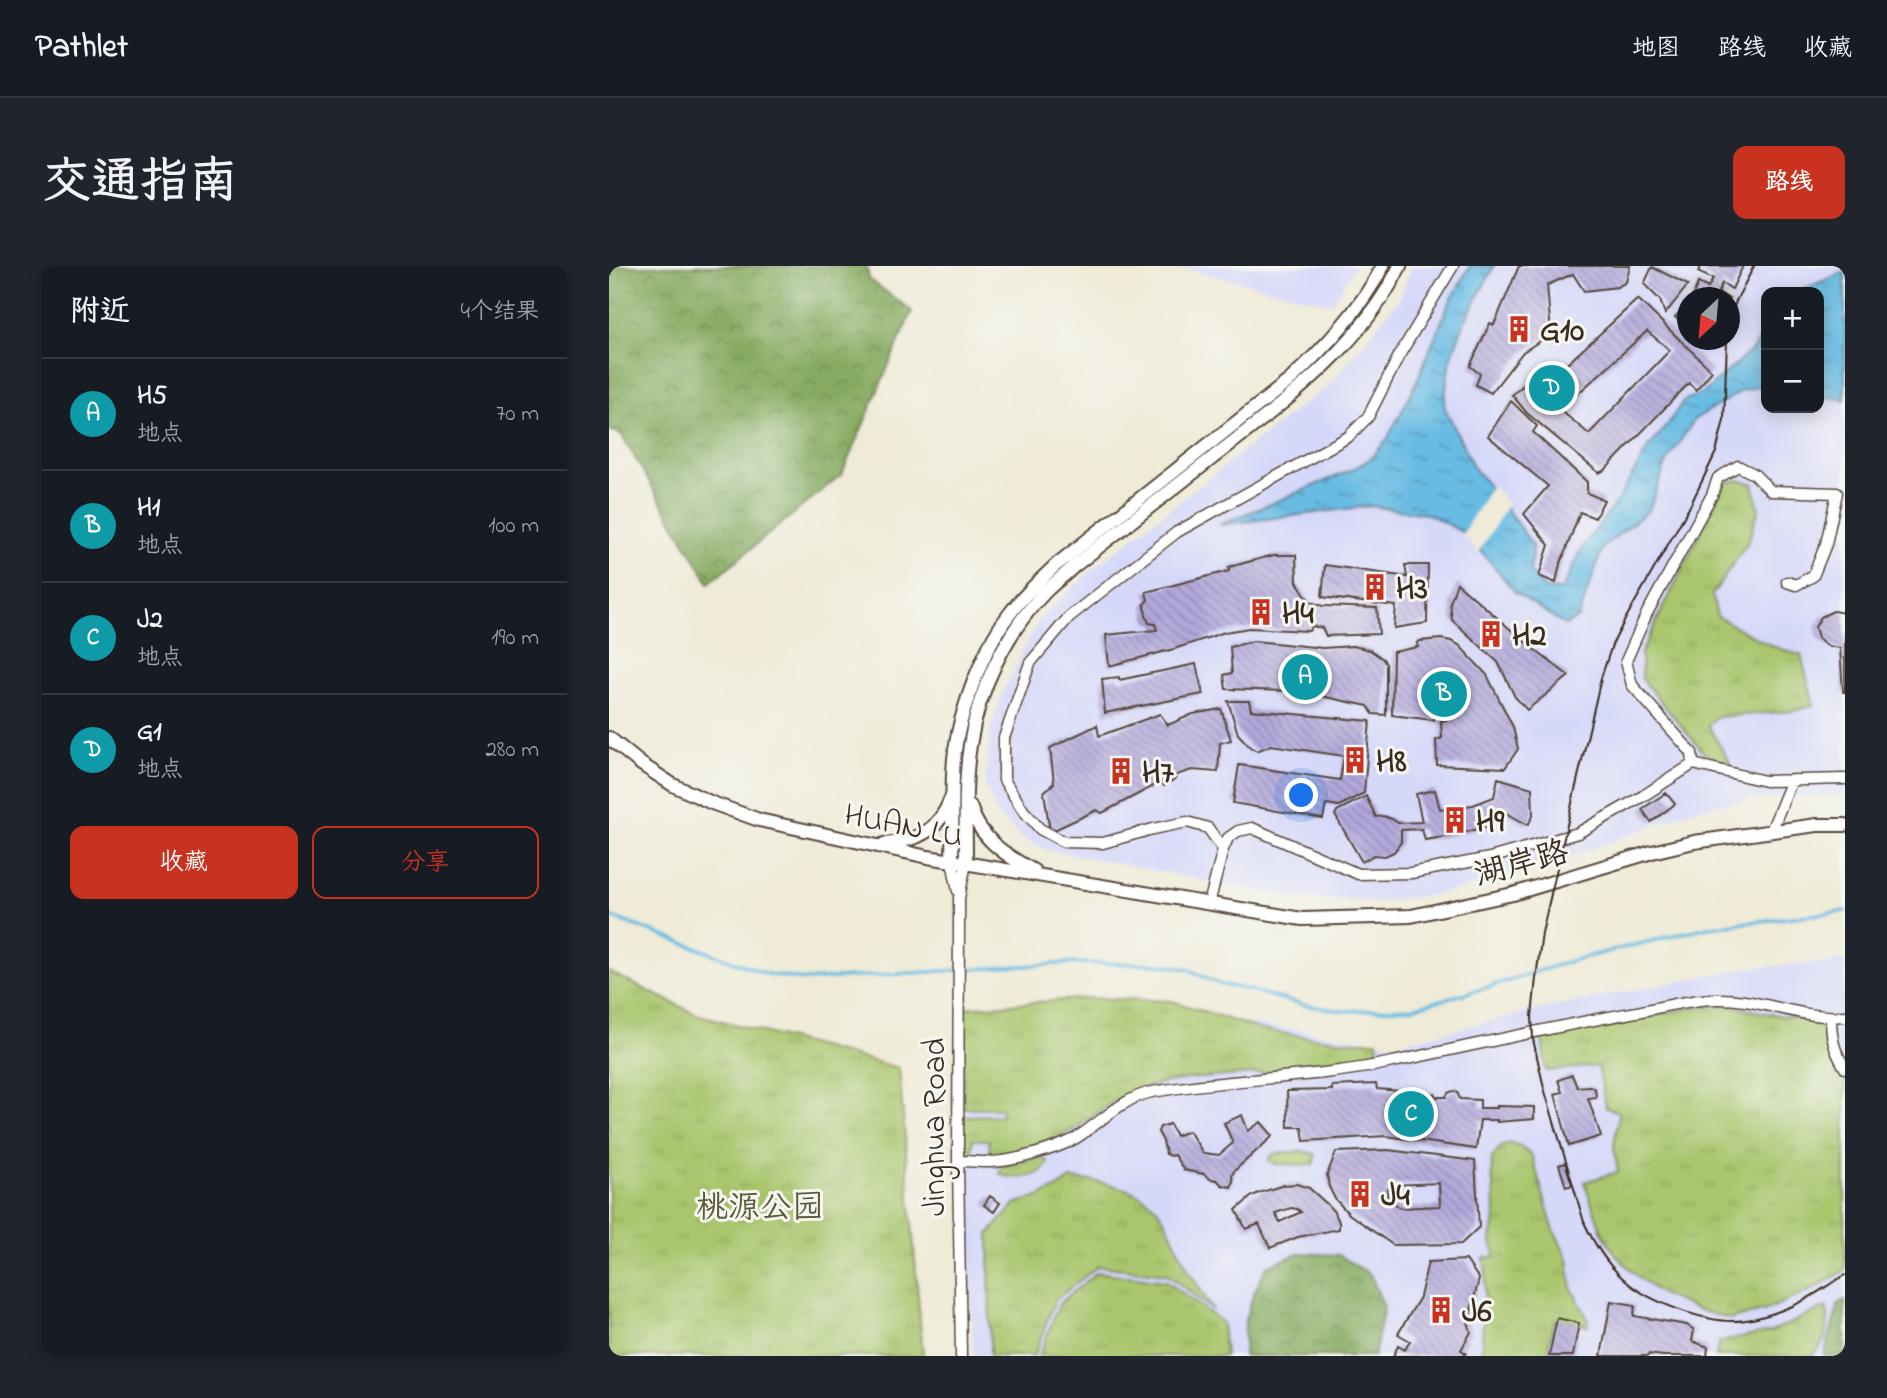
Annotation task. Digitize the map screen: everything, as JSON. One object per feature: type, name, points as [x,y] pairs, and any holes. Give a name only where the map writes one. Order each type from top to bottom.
[{"type":"street","points":[[966,863],[960,792],[954,759],[960,724],[972,687],[1006,618],[1056,565],[1290,380],[1350,317],[1372,287],[1383,266]]},
{"type":"street","points":[[952,861],[960,792],[983,692],[997,660],[1021,621],[1045,592],[1073,568],[1305,384],[1355,334],[1375,308],[1400,266]]},
{"type":"street","points":[[1223,849],[1208,828],[1187,822],[1103,843],[1064,842],[1040,829],[1023,810],[1004,780],[1004,738],[1030,663],[1069,617],[1177,532],[1348,437],[1369,417],[1400,355],[1453,266]]},
{"type":"street","points":[[1693,764],[1692,753],[1632,685],[1626,661],[1647,613],[1712,495],[1718,478],[1738,466],[1754,474],[1772,491],[1837,493],[1826,544],[1813,576],[1796,585],[1787,582]]},
{"type":"street","name":"HUAN LU","points":[[609,737],[641,764],[673,785],[759,820],[952,861],[1209,904]]},
{"type":"street","points":[[1209,904],[1228,838],[1238,831],[1252,828],[1358,874],[1411,873],[1490,858],[1578,833],[1693,764],[1765,781],[1845,779]]},
{"type":"street","points":[[1771,831],[1791,780]]},
{"type":"street","points":[[867,844],[907,841],[927,832],[960,792]]},
{"type":"street","points":[[960,792],[983,834],[1007,855],[1044,876]]},
{"type":"street","name":"湖岸路","points":[[1209,904],[1302,919],[1411,916],[1513,894],[1683,844],[1817,825],[1845,825]]},
{"type":"street","name":"Jinghua Road","points":[[952,861],[960,898]]},
{"type":"street","name":"Jinghua Road","points":[[961,1356],[958,1161],[959,917],[966,863]]},
{"type":"street","points":[[958,1161],[992,1162],[1044,1152],[1075,1138],[1141,1094],[1385,1064],[1674,1003],[1717,999],[1831,1017],[1845,1016]]},
{"type":"street","points":[[1831,1017],[1835,1051],[1845,1068]]},
{"type":"shaded area","points":[[1174,266],[1355,266],[1332,304]]},
{"type":"shaded area","points":[[1411,266],[1845,266],[1845,795],[1756,799],[1696,809],[1574,856],[1510,873],[1484,884],[1380,902],[1288,897],[1044,849],[1022,838],[997,814],[985,784],[990,731],[1003,691],[1038,621],[1090,571],[1331,383],[1400,298]]},
{"type":"shaded area","points":[[1845,961],[1845,1356],[973,1356],[966,1172],[967,1013],[1145,998],[1247,1023],[1396,1044],[1554,1006],[1747,968]]},
{"type":"green space","points":[[609,266],[867,266],[869,279],[912,311],[842,474],[709,583],[621,434],[609,430]]},
{"type":"green space","points":[[1739,480],[1753,483],[1759,509],[1748,542],[1712,595],[1717,616],[1769,644],[1801,655],[1814,705],[1794,711],[1716,717],[1708,725],[1731,765],[1705,754],[1642,679],[1641,653],[1725,483]]},
{"type":"green space","name":"桃源公园","points":[[609,972],[696,1014],[899,1068],[923,1356],[609,1356]]},
{"type":"green space","points":[[1090,998],[1172,1001],[1262,1030],[1348,1041],[1377,1041],[1379,1058],[1154,1085],[1123,1096],[1057,1138],[1011,1153],[990,1155],[989,1140],[972,1140],[972,1155],[964,1155],[963,1116],[1002,1115],[1001,1108],[963,1108],[963,1008]]},
{"type":"green space","points":[[1724,1005],[1823,1023],[1826,1027],[1823,1039],[1845,1078],[1845,1271],[1766,1310],[1731,1319],[1698,1310],[1661,1294],[1617,1256],[1602,1232],[1584,1182],[1618,1172],[1614,1146],[1619,1112],[1606,1108],[1598,1066],[1546,1071],[1541,1034],[1697,1007]]},
{"type":"green space","points":[[1510,1143],[1518,1145],[1532,1156],[1553,1228],[1568,1259],[1572,1289],[1589,1321],[1588,1326],[1557,1319],[1553,1325],[1547,1356],[1481,1356],[1486,1271],[1484,1258],[1494,1257],[1495,1252],[1491,1242],[1495,1208],[1492,1157],[1502,1146]]},
{"type":"green space","points":[[1301,1151],[1315,1155],[1314,1163],[1276,1164],[1269,1161],[1273,1154]]},
{"type":"green space","points":[[1042,1157],[1048,1162],[1045,1168],[1034,1175],[1013,1177],[1000,1174],[1000,1169],[1006,1165]]},
{"type":"green space","points":[[1071,1179],[1121,1188],[1149,1201],[1161,1214],[1190,1273],[1213,1310],[1167,1274],[1098,1266],[1055,1300],[1034,1356],[990,1356],[989,1234],[1016,1203],[1036,1198]]},
{"type":"green space","points":[[1300,1253],[1338,1255],[1370,1274],[1384,1307],[1374,1356],[1244,1356],[1245,1320],[1267,1266]]},
{"type":"green space","points":[[1097,1272],[1166,1281],[1222,1322],[1225,1356],[1039,1356],[1059,1304]]},
{"type":"green space","points":[[1845,1300],[1845,1356],[1824,1356],[1839,1303]]},
{"type":"green space","points":[[1826,1307],[1826,1333],[1812,1356],[1716,1356],[1719,1342],[1771,1332]]},
{"type":"water","points":[[1470,266],[1494,266],[1465,321],[1450,360],[1444,406],[1474,468],[1533,546],[1530,572],[1545,589],[1562,590],[1581,549],[1617,501],[1647,450],[1683,401],[1704,392],[1752,350],[1761,336],[1761,385],[1742,391],[1695,419],[1667,461],[1649,510],[1603,547],[1578,618],[1565,625],[1515,592],[1468,535],[1428,514],[1370,506],[1219,525],[1347,472],[1370,459],[1386,441],[1413,390],[1448,306]]},
{"type":"water","points":[[1845,272],[1845,400],[1824,397],[1824,287],[1808,287]]},
{"type":"pier","points":[[1492,485],[1508,504],[1478,553],[1466,538],[1461,536]]},
{"type":"building","name":"G10","points":[[1519,266],[1630,266],[1626,282],[1617,287],[1584,291],[1573,274],[1547,285],[1551,334],[1523,352],[1491,393],[1476,385],[1480,374],[1470,366],[1490,323],[1494,325]]},
{"type":"building","points":[[1701,266],[1743,266],[1733,287],[1722,283],[1720,287],[1709,287],[1713,279],[1698,272]]},
{"type":"building","points":[[1652,267],[1688,285],[1677,287],[1677,299],[1665,314],[1660,300],[1644,284]]},
{"type":"building","points":[[1638,299],[1677,337],[1677,350],[1690,350],[1712,371],[1696,390],[1689,383],[1605,470],[1599,473],[1527,413],[1512,395],[1534,376],[1543,386]],"holes":[[[1647,331],[1670,350],[1589,434],[1560,410]]]},
{"type":"building","points":[[1511,401],[1537,426],[1533,432],[1587,482],[1587,493],[1604,500],[1595,518],[1580,512],[1556,583],[1539,576],[1549,545],[1524,514],[1548,486],[1488,436]]},
{"type":"building","name":"H4","points":[[1274,555],[1296,555],[1297,582],[1310,602],[1323,606],[1377,608],[1379,634],[1326,636],[1322,628],[1312,626],[1309,631],[1249,628],[1225,632],[1109,666],[1106,635],[1157,630],[1155,624],[1149,623],[1146,616],[1146,592],[1229,571],[1229,567]]},
{"type":"building","name":"H3","points":[[1325,565],[1407,577],[1405,565],[1428,565],[1427,623],[1394,628],[1396,606],[1322,597]]},
{"type":"building","name":"H2","points":[[1457,583],[1569,676],[1527,710],[1515,697],[1498,662],[1452,620],[1450,603]]},
{"type":"building","points":[[1833,611],[1845,613],[1845,692],[1840,648],[1828,646],[1818,638],[1815,627],[1821,617]]},
{"type":"building","points":[[1441,639],[1459,645],[1487,675],[1513,727],[1518,749],[1505,768],[1437,765],[1436,740],[1442,738],[1441,721],[1446,720],[1446,712],[1434,713],[1434,720],[1392,715],[1393,652],[1418,647],[1417,643],[1420,641]]},
{"type":"building","points":[[1254,641],[1323,648],[1353,646],[1370,650],[1386,664],[1386,715],[1373,714],[1368,706],[1311,694],[1226,689],[1224,675],[1232,673],[1230,647]]},
{"type":"building","points":[[1196,664],[1203,694],[1105,713],[1102,679],[1119,677],[1119,680]]},
{"type":"building","name":"H8","points":[[1228,701],[1249,701],[1251,710],[1370,721],[1364,793],[1339,806],[1326,804],[1323,819],[1233,803],[1239,765],[1340,780],[1344,756],[1271,745],[1257,751],[1238,734]]},
{"type":"building","name":"H7","points":[[1221,709],[1231,740],[1220,743],[1218,772],[1192,770],[1173,776],[1175,779],[1164,786],[1161,782],[1102,813],[1097,810],[1050,832],[1044,792],[1054,783],[1050,748],[1097,725],[1099,736],[1160,714],[1168,725],[1193,714]]},
{"type":"building","name":"H9","points":[[1498,778],[1532,788],[1533,816],[1528,825],[1500,810],[1489,817],[1491,826],[1450,836],[1425,840],[1422,829],[1401,830],[1401,842],[1394,852],[1385,856],[1374,855],[1362,862],[1335,815],[1337,811],[1366,796],[1376,817],[1383,816],[1398,823],[1422,822],[1416,794],[1435,790],[1440,809],[1473,805],[1494,797]]},
{"type":"building","points":[[1666,793],[1675,804],[1651,822],[1642,809]]},
{"type":"building","points":[[1572,1075],[1577,1087],[1590,1086],[1595,1089],[1596,1097],[1588,1098],[1601,1136],[1569,1146],[1555,1094],[1562,1092],[1558,1080]]},
{"type":"building","points":[[1376,1084],[1377,1089],[1435,1094],[1435,1097],[1446,1097],[1453,1091],[1457,1092],[1460,1099],[1480,1100],[1480,1108],[1534,1107],[1534,1119],[1497,1122],[1480,1120],[1476,1149],[1386,1136],[1304,1141],[1302,1127],[1288,1127],[1287,1091],[1332,1090],[1332,1086]]},
{"type":"building","points":[[1242,1115],[1248,1131],[1261,1122],[1273,1136],[1234,1171],[1231,1187],[1222,1185],[1204,1174],[1184,1170],[1174,1155],[1166,1154],[1158,1132],[1160,1127],[1170,1124],[1176,1136],[1189,1131],[1203,1153],[1219,1155],[1233,1143],[1224,1123]]},
{"type":"building","name":"J4","points":[[1388,1150],[1475,1161],[1479,1227],[1461,1244],[1393,1245],[1349,1214],[1335,1199],[1327,1175],[1336,1152]],"holes":[[[1439,1183],[1440,1206],[1400,1208],[1388,1198],[1387,1190],[1392,1185]]]},
{"type":"building","points":[[1565,1163],[1572,1185],[1566,1187],[1559,1165]]},
{"type":"building","points":[[1297,1184],[1309,1188],[1335,1213],[1339,1229],[1298,1237],[1270,1248],[1259,1224],[1246,1229],[1236,1210],[1252,1196],[1284,1185]],"holes":[[[1297,1209],[1301,1212],[1280,1222],[1275,1213]]]},
{"type":"building","points":[[990,1196],[1000,1203],[994,1212],[984,1205]]},
{"type":"building","name":"J6","points":[[1466,1260],[1479,1279],[1468,1322],[1471,1332],[1461,1350],[1466,1353],[1463,1356],[1393,1356],[1398,1346],[1405,1350],[1410,1341],[1398,1334],[1420,1297],[1428,1262]]},
{"type":"building","points":[[1611,1301],[1635,1305],[1634,1316],[1687,1325],[1694,1330],[1692,1341],[1708,1347],[1707,1356],[1601,1356]]},
{"type":"building","points":[[1557,1318],[1579,1323],[1573,1356],[1549,1356]]},
{"type":"waterway","points":[[609,916],[768,974],[804,980],[1070,963],[1158,964],[1188,969],[1219,984],[1304,1005],[1343,1011],[1412,1008],[1574,960],[1708,927],[1845,911]]},
{"type":"tram line","points":[[1740,293],[1754,266]]},
{"type":"tram line","points":[[1727,350],[1724,420],[1716,452],[1690,506],[1612,645],[1601,678],[1542,933],[1532,1016],[1533,1039],[1544,1088],[1584,1222],[1603,1255],[1628,1283],[1677,1309],[1706,1318],[1732,1321],[1761,1317],[1790,1307],[1845,1275]]},
{"type":"place","name":"G10","points":[[1519,329]]},
{"type":"place","name":"G1","points":[[1552,388]]},
{"type":"place","name":"H3","points":[[1375,587]]},
{"type":"place","name":"H4","points":[[1261,612]]},
{"type":"place","name":"H2","points":[[1491,634]]},
{"type":"place","name":"H5","points":[[1305,677]]},
{"type":"place","name":"H1","points":[[1444,694]]},
{"type":"place","name":"H8","points":[[1355,760]]},
{"type":"place","name":"H7","points":[[1121,771]]},
{"type":"place","name":"H9","points":[[1455,820]]},
{"type":"place","name":"J2","points":[[1411,1114]]},
{"type":"place","name":"J4","points":[[1360,1194]]},
{"type":"place","name":"J6","points":[[1441,1310]]}]
